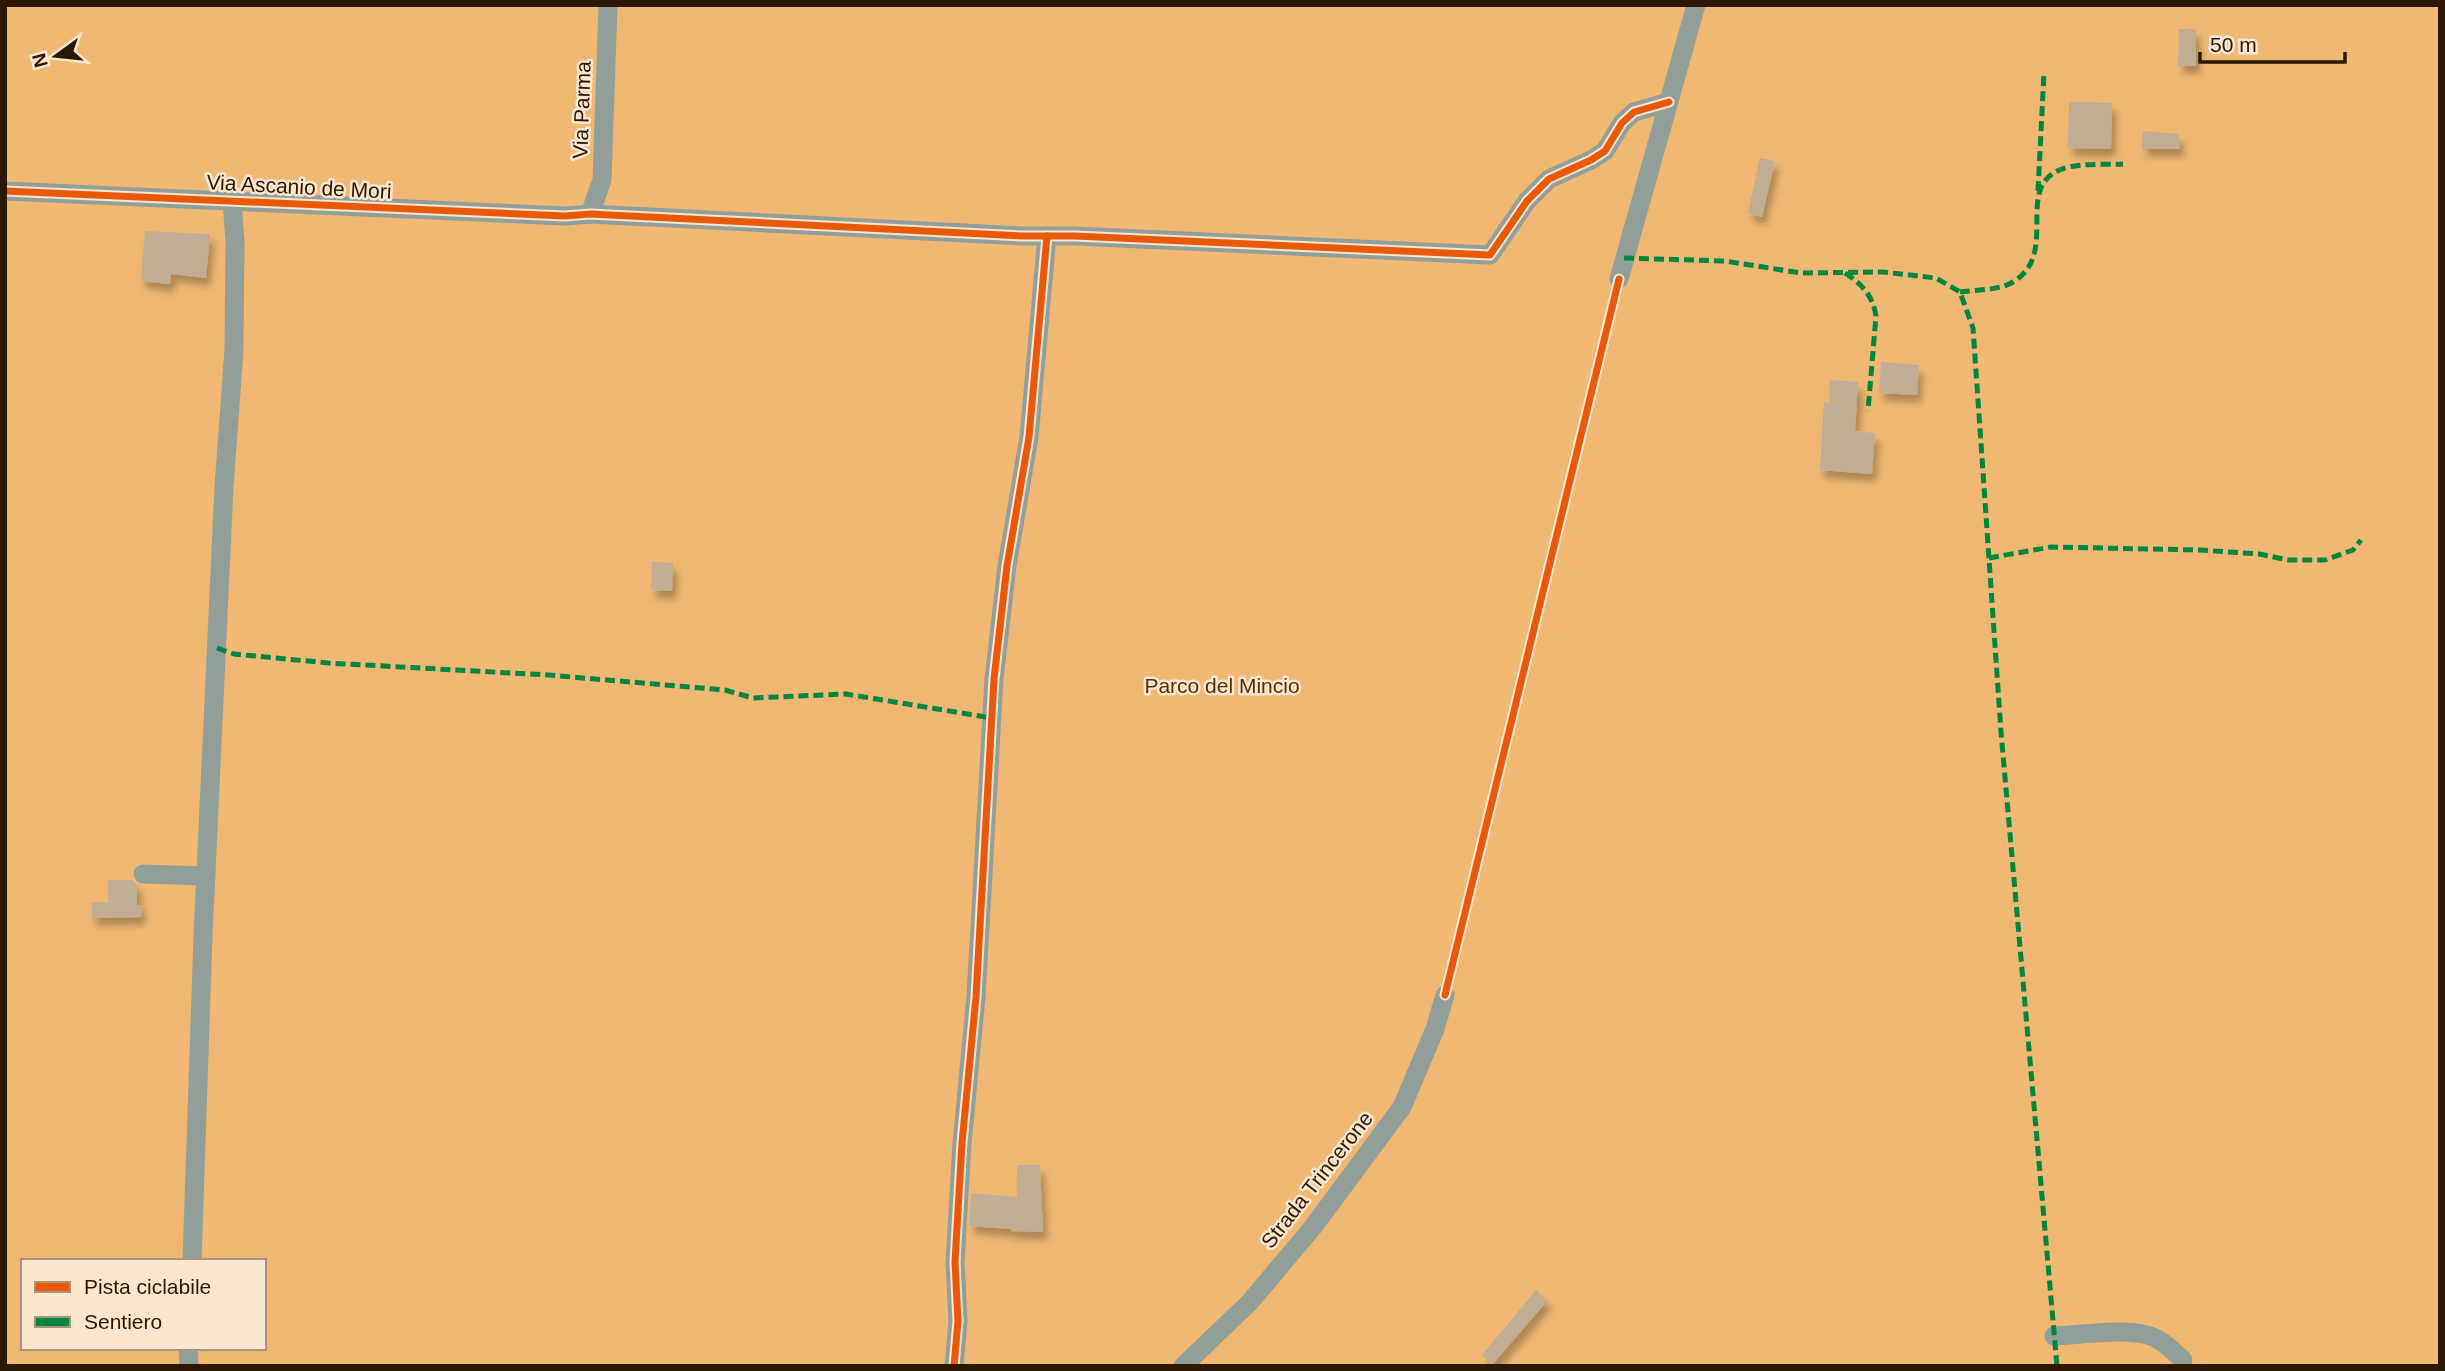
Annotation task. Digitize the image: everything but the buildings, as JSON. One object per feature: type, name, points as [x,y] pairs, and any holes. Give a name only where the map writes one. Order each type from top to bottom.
[{"type":"street","name":"Via Parma","points":[[590,214],[602,180],[608,5]]},
{"type":"street","points":[[1619,279],[1696,5]]},
{"type":"street","name":"Via Ascanio de Mori","points":[[5,191],[565,216],[590,214],[1490,255],[1527,201],[1549,179],[1605,151],[1622,123],[1634,112],[1669,102]]},
{"type":"street","points":[[192,1259],[206,876],[234,350],[235,241],[232,201]]},
{"type":"street","points":[[954,1366],[958,1321],[956,1262],[962,1143],[976,997],[994,680],[1007,566],[1029,437],[1047,236]]},
{"type":"street","points":[[144,874],[206,876]]},
{"type":"street","name":"Strada Trincerone","points":[[1182,1366],[1259,1291],[1313,1227],[1402,1107],[1435,1029],[1445,995]]},
{"type":"street","points":[[2054,1336],[2118,1333],[2148,1335],[2166,1345],[2183,1360]]},
{"type":"green space","name":"Parco del Mincio","points":[[5,5],[2440,5],[2440,1366],[5,1366]]},
{"type":"marked path","points":[[2038,191],[2044,73]]},
{"type":"marked path","points":[[1960,292],[2008,285],[2027,269],[2037,236],[2038,202],[2042,187],[2051,175],[2069,167],[2123,164]]},
{"type":"marked path","points":[[1624,258],[1725,261],[1801,273],[1883,272],[1936,278],[1960,292],[1973,328],[2001,732],[2057,1366]]},
{"type":"marked path","points":[[1845,273],[1866,291],[1876,316],[1868,411]]},
{"type":"marked path","points":[[1989,558],[2051,547],[2200,550],[2259,554],[2289,560],[2325,560],[2353,550],[2361,540]]},
{"type":"marked path","points":[[217,648],[234,654],[328,663],[548,675],[725,690],[753,698],[846,694],[992,718]]},
{"type":"cycle path","points":[[5,191],[565,216],[590,214],[1022,236],[1075,236],[1490,255],[1527,201],[1549,179],[1605,151],[1622,123],[1634,112],[1669,102]]},
{"type":"cycle path","points":[[954,1366],[958,1321],[955,1262],[962,1143],[976,997],[994,679],[1007,566],[1029,437],[1047,236]]},
{"type":"cycle path","points":[[1445,995],[1619,279]]}]
